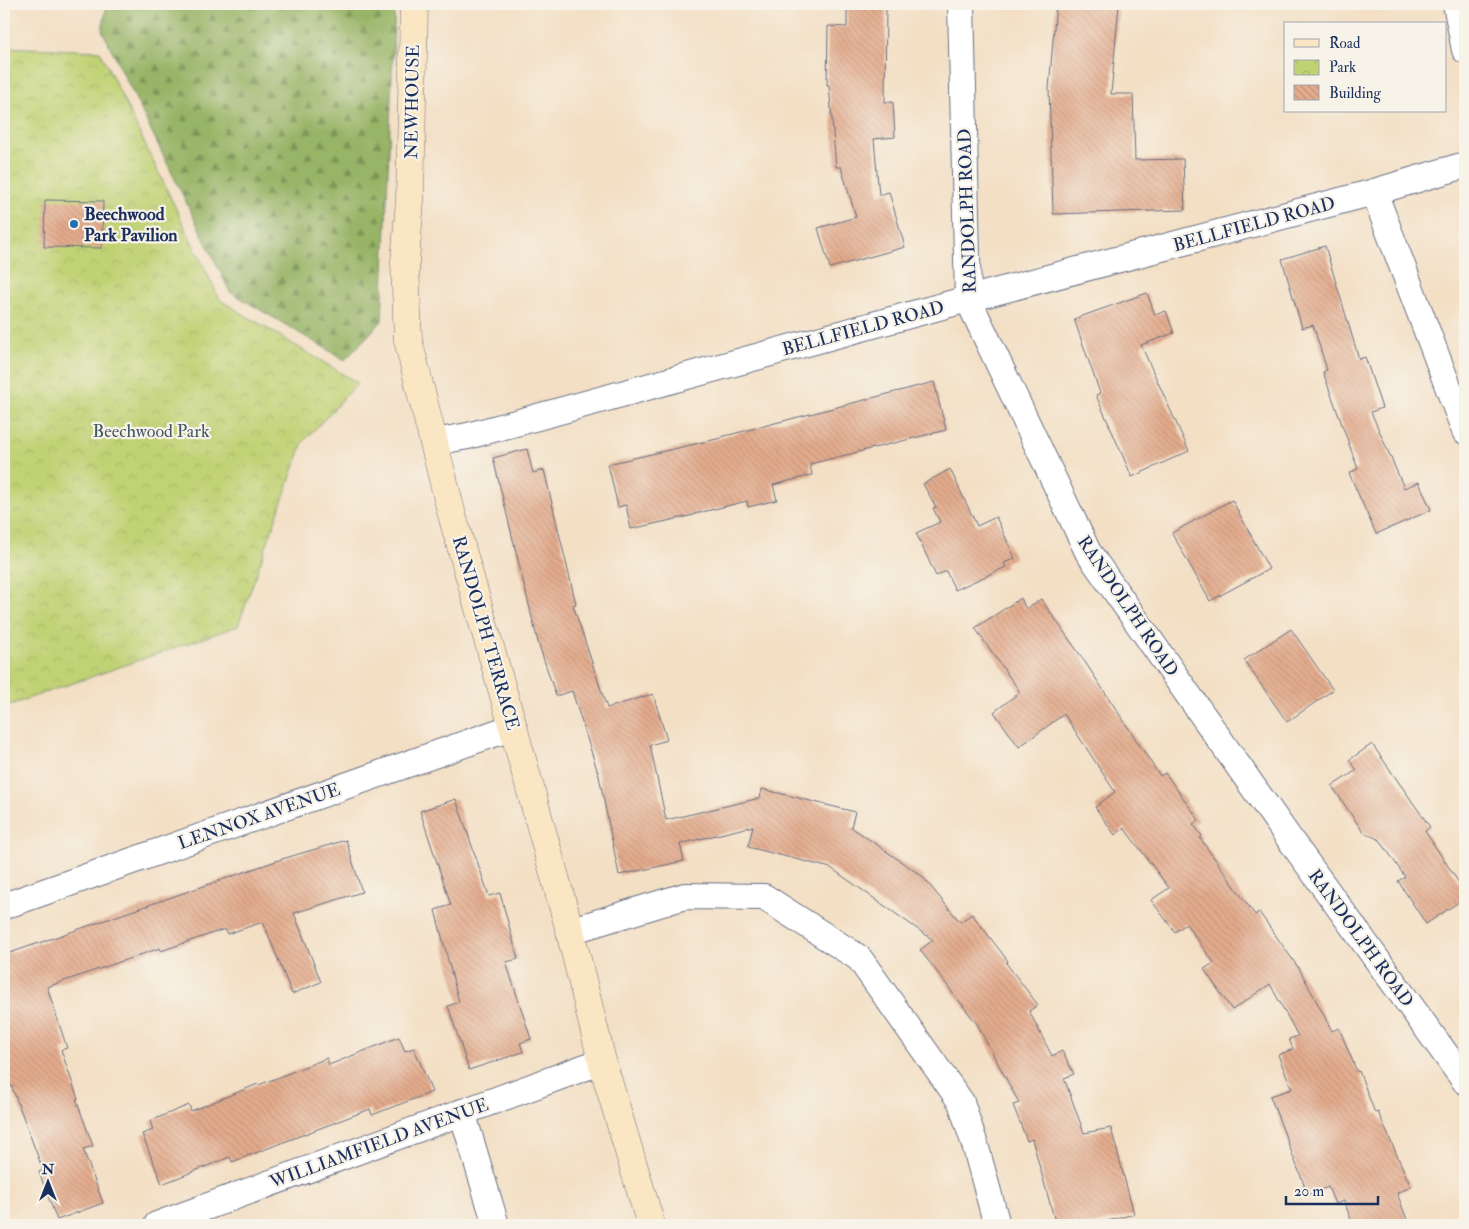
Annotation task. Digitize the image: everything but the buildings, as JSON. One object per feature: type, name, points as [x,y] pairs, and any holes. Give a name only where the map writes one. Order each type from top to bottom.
[{"type":"main road","name":"NEWHOUSE","points":[[410,200],[414,4]]},
{"type":"main road","name":"RANDOLPH TERRACE","points":[[410,200],[405,262],[408,340],[452,515],[570,931],[602,1060],[651,1225]]},
{"type":"street","name":"RANDOLPH ROAD","points":[[961,4],[968,300],[1088,552],[1291,841],[1465,1081]]},
{"type":"street","points":[[1456,4],[1465,50]]},
{"type":"street","name":"BELLFIELD ROAD","points":[[434,442],[468,436],[1374,192],[1465,165]]},
{"type":"street","points":[[1374,192],[1465,431]]},
{"type":"street","name":"LENNOX AVENUE","points":[[4,906],[513,727]]},
{"type":"street","points":[[570,931],[685,896],[764,897],[859,958],[961,1102],[997,1225]]},
{"type":"street","name":"WILLIAMFIELD AVENUE","points":[[157,1225],[602,1060]]},
{"type":"street","points":[[462,1112],[496,1225]]},
{"type":"green space","points":[[107,4],[395,4],[382,321],[345,360],[230,292],[102,30]]},
{"type":"green space","name":"Beechwood Park","points":[[4,47],[100,51],[220,300],[358,383],[303,442],[238,626],[4,707]]},
{"type":"place","name":"Beechwood Park Pavilion","points":[[74,224]]}]
